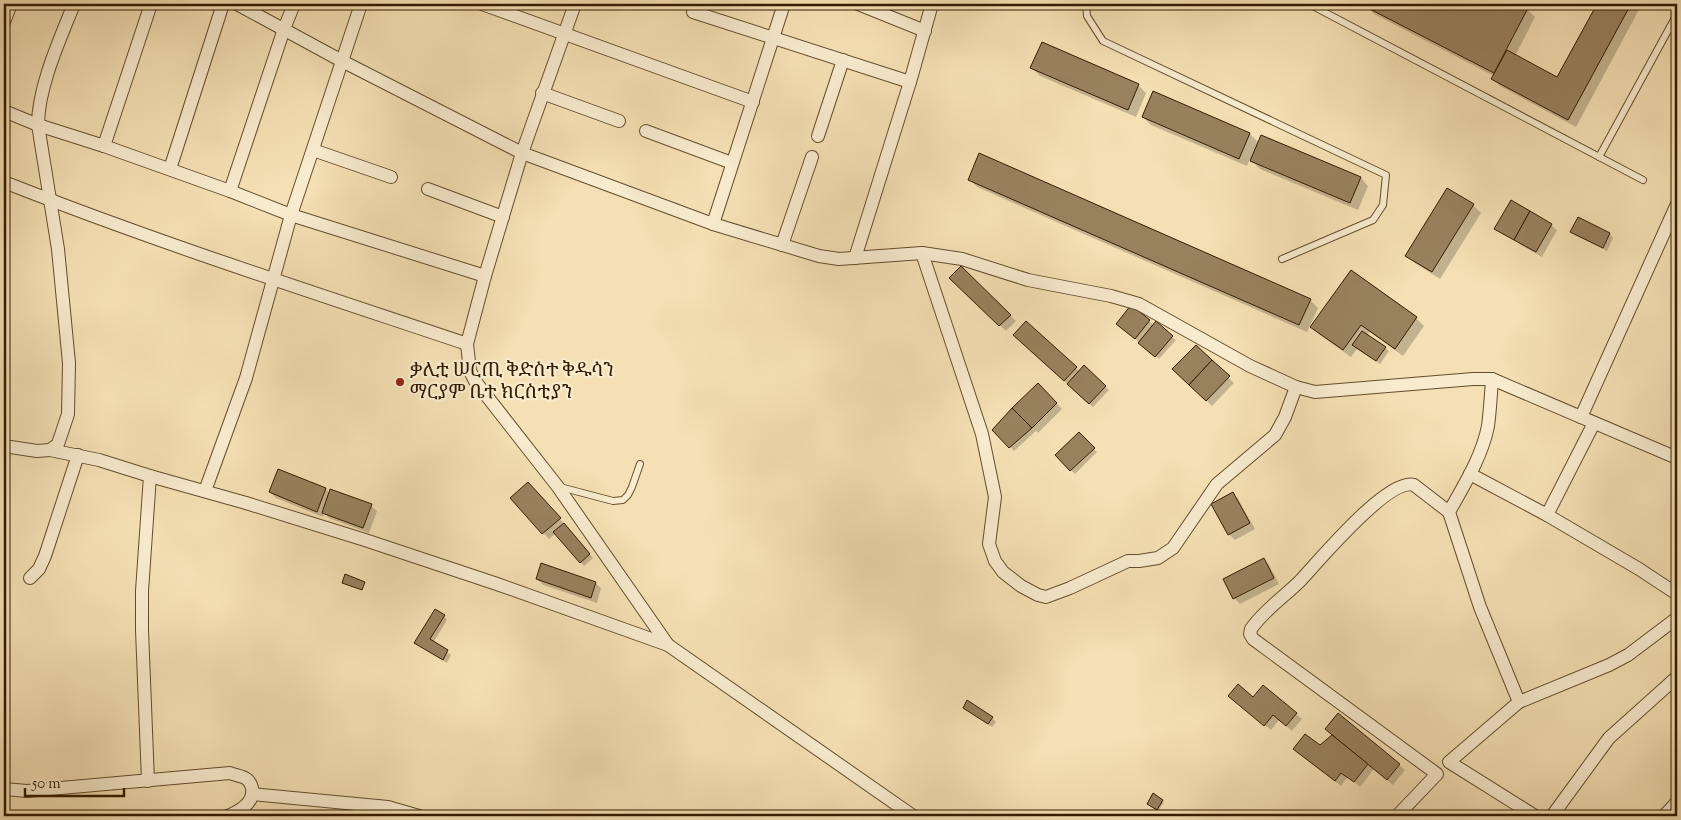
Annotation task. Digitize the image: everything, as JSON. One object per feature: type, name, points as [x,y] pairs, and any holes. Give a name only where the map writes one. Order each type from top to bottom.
[{"type":"street","points":[[4,22],[11,4]]},
{"type":"street","points":[[50,450],[58,444],[68,414],[70,392],[69,363],[58,249],[38,115],[41,94],[74,4]]},
{"type":"street","points":[[104,146],[151,4]]},
{"type":"street","points":[[170,169],[223,4]]},
{"type":"street","points":[[237,4],[342,61],[522,153],[713,224],[819,256],[855,258],[922,253],[962,259],[1028,280],[1111,296],[1139,304],[1250,366],[1296,387],[1315,392],[1492,379],[1677,458]]},
{"type":"street","points":[[230,191],[294,4]]},
{"type":"street","points":[[205,491],[246,378],[291,215],[361,4]]},
{"type":"street","points":[[482,4],[754,102]]},
{"type":"street","points":[[575,4],[522,153],[485,276],[467,344],[470,371],[475,381],[558,487],[668,645]]},
{"type":"street","points":[[713,224],[754,102],[784,4]]},
{"type":"street","points":[[858,4],[925,32]]},
{"type":"street","points":[[855,258],[910,82],[932,4]]},
{"type":"street","points":[[693,12],[910,82]]},
{"type":"street","points":[[818,136],[843,60]]},
{"type":"street","points":[[542,93],[619,121]]},
{"type":"street","points":[[4,111],[38,125],[170,169],[291,215],[485,276]]},
{"type":"street","points":[[646,131],[732,163]]},
{"type":"street","points":[[313,150],[391,177]]},
{"type":"street","points":[[782,245],[812,156]]},
{"type":"street","points":[[4,182],[51,201],[274,280],[467,344]]},
{"type":"street","points":[[428,189],[504,218]]},
{"type":"street","points":[[1581,417],[1677,204]]},
{"type":"street","points":[[922,253],[982,434],[995,497],[989,544],[995,561],[1003,572],[1021,586],[1038,595],[1046,597],[1128,561],[1158,558],[1173,548],[1217,484],[1275,435],[1285,417],[1296,387]]},
{"type":"street","points":[[1449,512],[1470,474],[1483,444],[1488,427],[1492,379]]},
{"type":"street","points":[[1547,515],[1594,422]]},
{"type":"street","points":[[4,446],[37,451],[50,450],[78,455],[205,491],[365,540],[506,587],[668,645],[913,816]]},
{"type":"street","points":[[30,578],[39,569],[45,556],[78,455]]},
{"type":"street","points":[[1470,474],[1547,515],[1639,569],[1677,594]]},
{"type":"street","points":[[148,781],[142,591],[150,476]]},
{"type":"street","points":[[1437,774],[1253,639],[1250,634],[1254,624],[1298,583],[1335,541],[1363,514],[1400,486],[1409,483],[1414,485],[1449,512],[1480,607],[1519,702]]},
{"type":"street","points":[[1397,816],[1437,774],[1519,702],[1609,666],[1628,655],[1677,618]]},
{"type":"street","points":[[1552,816],[1610,738],[1677,677]]},
{"type":"street","points":[[1450,762],[1535,816]]},
{"type":"street","points":[[4,789],[27,791],[230,773],[247,778],[251,785],[252,794],[250,800],[241,811],[228,816]]},
{"type":"street","points":[[252,794],[388,808],[419,816]]},
{"type":"lane","points":[[1086,4],[1087,16],[1103,40],[1386,176],[1383,204],[1373,220],[1282,259]]},
{"type":"lane","points":[[1309,4],[1643,180]]},
{"type":"lane","points":[[1599,157],[1677,14]]},
{"type":"lane","points":[[558,487],[613,501],[623,500],[632,487],[640,464]]},
{"type":"building","points":[[1365,4],[1519,4],[1528,8],[1494,73],[1364,6]]},
{"type":"building","points":[[1597,4],[1631,4],[1568,120],[1491,79],[1507,50],[1557,77]]},
{"type":"building","points":[[1042,42],[1139,84],[1128,110],[1030,68]]},
{"type":"building","points":[[1153,91],[1250,133],[1239,159],[1142,117]]},
{"type":"building","points":[[1261,135],[1361,177],[1350,203],[1250,161]]},
{"type":"building","points":[[979,153],[1311,299],[1299,325],[968,180]]},
{"type":"building","points":[[1447,188],[1474,204],[1432,272],[1405,256]]},
{"type":"building","points":[[1511,200],[1530,211],[1514,240],[1494,229]]},
{"type":"building","points":[[1530,211],[1552,224],[1536,252],[1514,240]]},
{"type":"building","points":[[1578,217],[1610,233],[1603,248],[1570,232]]},
{"type":"building","points":[[961,266],[1011,315],[999,326],[949,278]]},
{"type":"building","points":[[1351,270],[1417,317],[1395,349],[1361,325],[1343,350],[1310,327]]},
{"type":"building","points":[[1131,305],[1150,320],[1135,339],[1116,324]]},
{"type":"building","points":[[1026,321],[1077,367],[1064,381],[1013,335]]},
{"type":"building","points":[[1156,321],[1173,336],[1155,357],[1138,343]]},
{"type":"building","points":[[1362,331],[1386,347],[1376,361],[1352,345]]},
{"type":"building","points":[[1196,345],[1212,360],[1189,385],[1172,369]]},
{"type":"building","points":[[1212,360],[1230,376],[1206,401],[1189,385]]},
{"type":"building","points":[[1084,365],[1106,386],[1089,404],[1067,384]]},
{"type":"building","points":[[1038,383],[1057,403],[1032,428],[1012,408]]},
{"type":"building","points":[[1012,408],[1032,428],[1009,448],[992,430]]},
{"type":"building","points":[[1079,432],[1095,448],[1070,471],[1055,455]]},
{"type":"building","points":[[278,469],[326,488],[317,512],[269,492]]},
{"type":"building","points":[[528,482],[561,518],[542,534],[510,498]]},
{"type":"building","points":[[330,489],[372,504],[363,528],[322,513]]},
{"type":"building","points":[[1233,492],[1250,523],[1228,535],[1211,504]]},
{"type":"building","points":[[564,523],[590,554],[580,563],[553,532]]},
{"type":"building","points":[[1264,558],[1274,578],[1233,599],[1223,579]]},
{"type":"building","points":[[541,563],[596,582],[591,598],[536,579]]},
{"type":"building","points":[[345,574],[365,582],[362,590],[342,583]]},
{"type":"building","points":[[435,609],[445,615],[430,639],[448,650],[443,660],[414,643]]},
{"type":"building","points":[[1238,684],[1253,697],[1263,685],[1297,713],[1286,726],[1273,715],[1264,726],[1228,696]]},
{"type":"building","points":[[967,700],[993,717],[988,724],[963,708]]},
{"type":"building","points":[[1338,713],[1400,764],[1387,780],[1325,729]]},
{"type":"building","points":[[1305,734],[1320,745],[1332,735],[1368,764],[1354,782],[1341,773],[1335,781],[1293,749]]},
{"type":"building","points":[[1153,793],[1163,800],[1157,810],[1147,804]]},
{"type":"place","name":"ቃሊቲ ሠርጢ ቅድስተ ቅዱሳን ማርያም ቤተ ክርስቲያን","points":[[400,382]]}]
